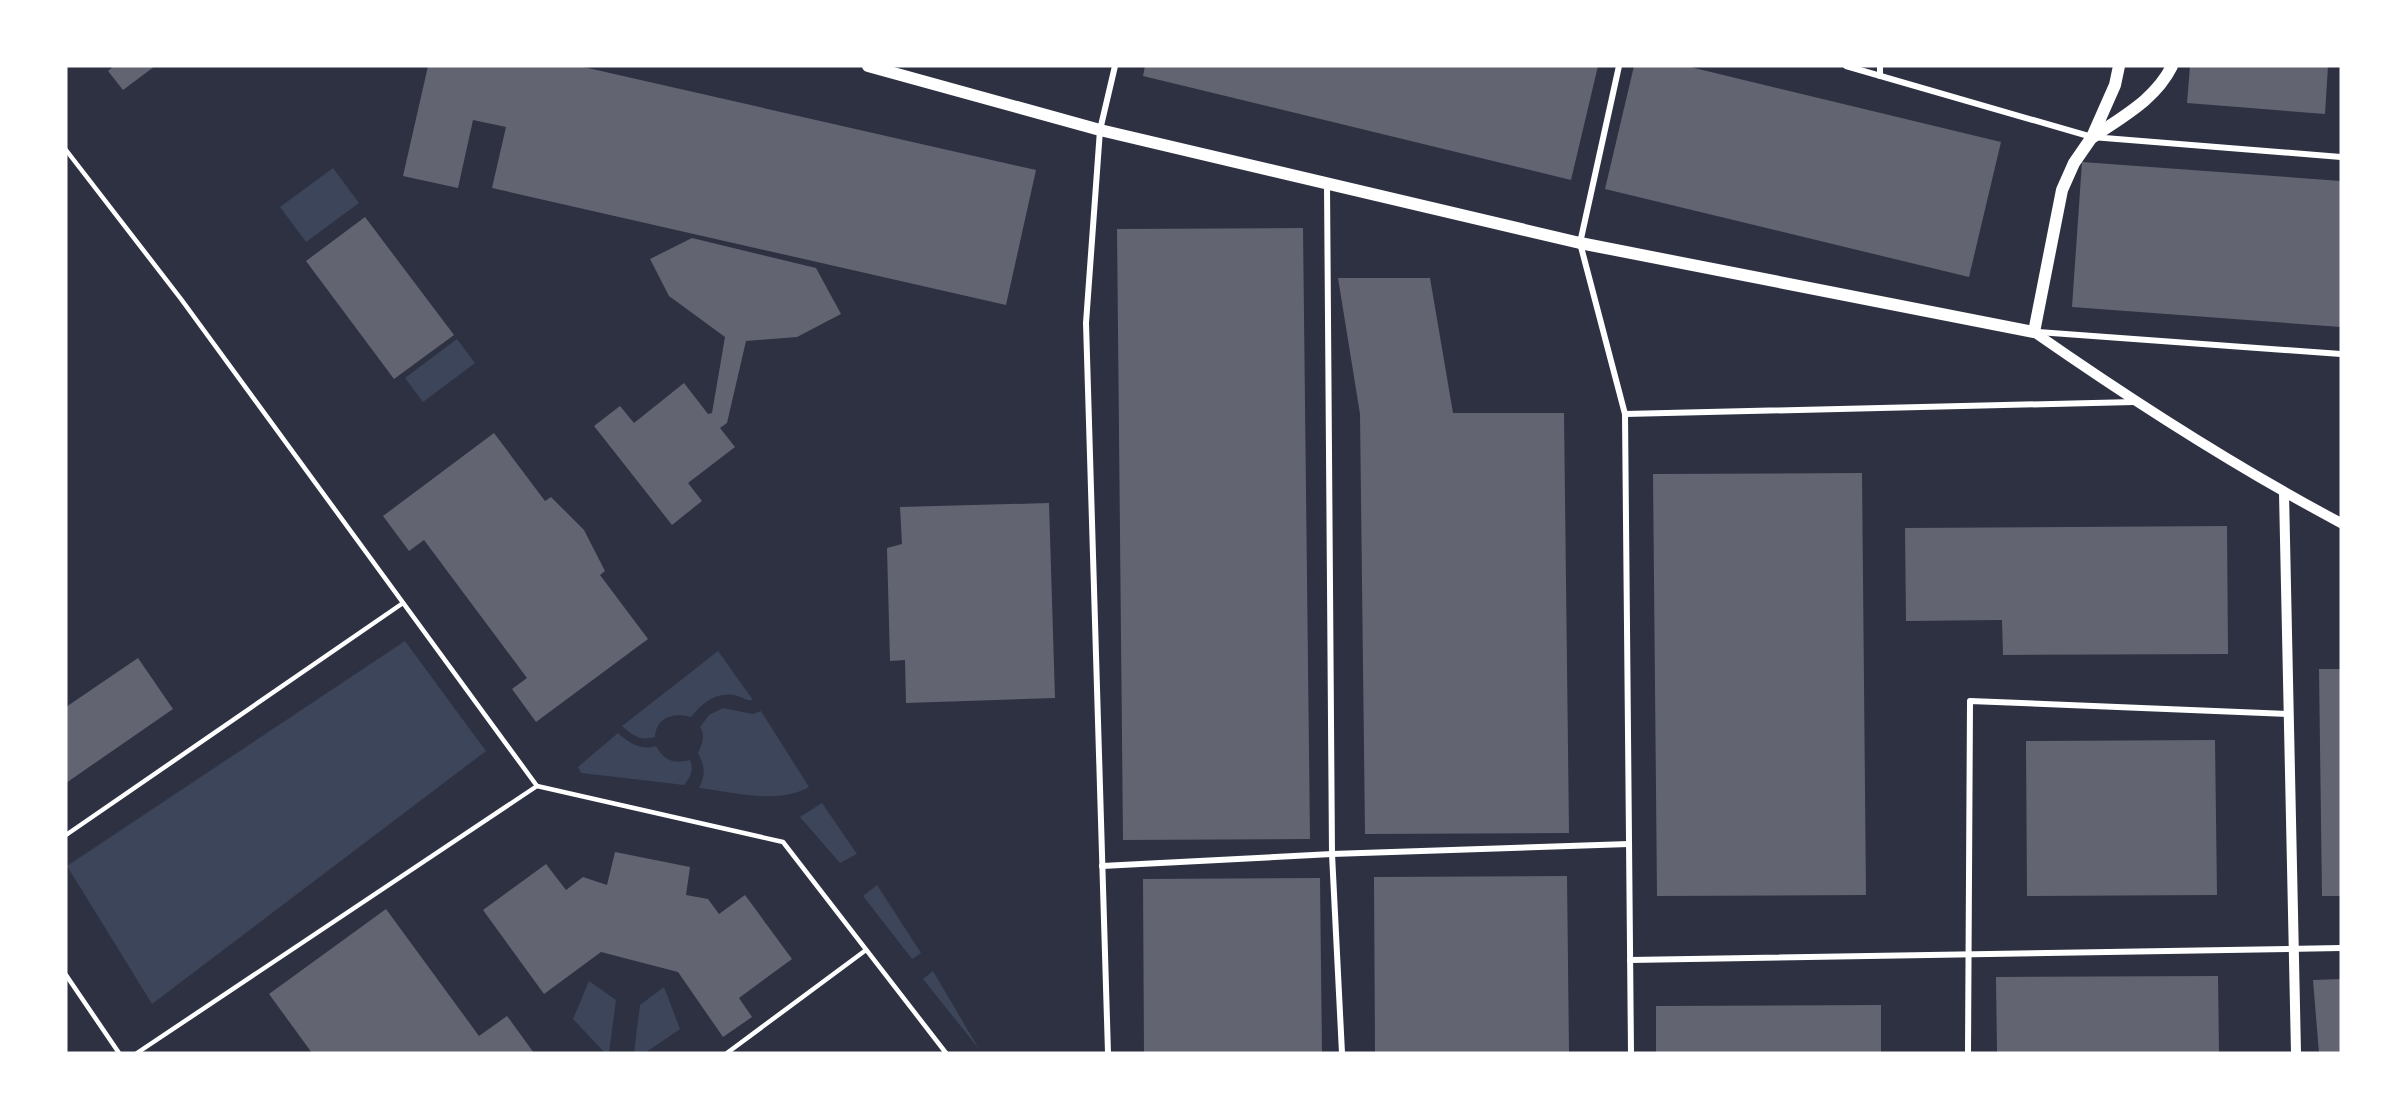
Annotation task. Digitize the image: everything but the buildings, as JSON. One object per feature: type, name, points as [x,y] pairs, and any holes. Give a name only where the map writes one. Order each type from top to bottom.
[{"type":"main road","points":[[868,66],[1100,130],[1580,243],[2034,332],[2062,190],[2074,163],[2092,137],[2115,85],[2119,66]]},
{"type":"main road","points":[[2092,137],[2145,102],[2163,83],[2172,66]]},
{"type":"street","points":[[1108,1053],[1086,323],[1100,130],[1114,66]]},
{"type":"street","points":[[1619,66],[1580,243],[1625,414],[1631,1053]]},
{"type":"street","points":[[1846,66],[2092,137],[2341,157]]},
{"type":"street","points":[[1880,66],[1880,76]]},
{"type":"street","points":[[1327,185],[1332,854],[1342,1053]]},
{"type":"street","points":[[2034,332],[2341,354]]},
{"type":"street","points":[[2034,332],[2134,402],[2284,493],[2341,523]]},
{"type":"street","points":[[1625,414],[2134,402]]},
{"type":"street","points":[[2284,493],[2296,1053]]},
{"type":"street","points":[[1968,1053],[1970,701],[2289,714]]},
{"type":"street","points":[[1102,866],[1332,854],[1629,844]]},
{"type":"street","points":[[1630,960],[2341,948]]},
{"type":"lane","points":[[66,150],[181,299],[537,786],[783,842],[946,1053]]},
{"type":"lane","points":[[66,835],[403,603]]},
{"type":"lane","points":[[137,1053],[537,786]]},
{"type":"lane","points":[[727,1053],[866,950]]},
{"type":"lane","points":[[66,975],[119,1053]]},
{"type":"shaded area","points":[[333,168],[359,203],[306,242],[280,207]]},
{"type":"shaded area","points":[[457,339],[475,363],[423,402],[405,378]]},
{"type":"shaded area","points":[[405,641],[486,751],[152,1004],[67,866]]},
{"type":"shaded area","points":[[718,651],[753,700],[734,695],[715,697],[691,717],[678,715],[662,721],[656,730],[655,737],[650,738],[637,737],[622,726]]},
{"type":"shaded area","points":[[723,708],[753,714],[761,711],[809,787],[797,792],[769,796],[699,788],[704,771],[698,753],[703,737],[700,727],[709,715]]},
{"type":"shaded area","points":[[618,733],[636,745],[656,746],[662,755],[670,760],[679,762],[690,760],[692,770],[684,785],[581,773],[578,767]]},
{"type":"shaded area","points":[[822,803],[857,854],[840,863],[800,817]]},
{"type":"shaded area","points":[[877,885],[921,953],[912,959],[863,896]]},
{"type":"shaded area","points":[[933,971],[979,1049],[923,979]]},
{"type":"shaded area","points":[[589,981],[616,1000],[609,1053],[605,1053],[573,1019]]},
{"type":"shaded area","points":[[664,987],[680,1029],[645,1053],[634,1053],[640,1005]]}]
